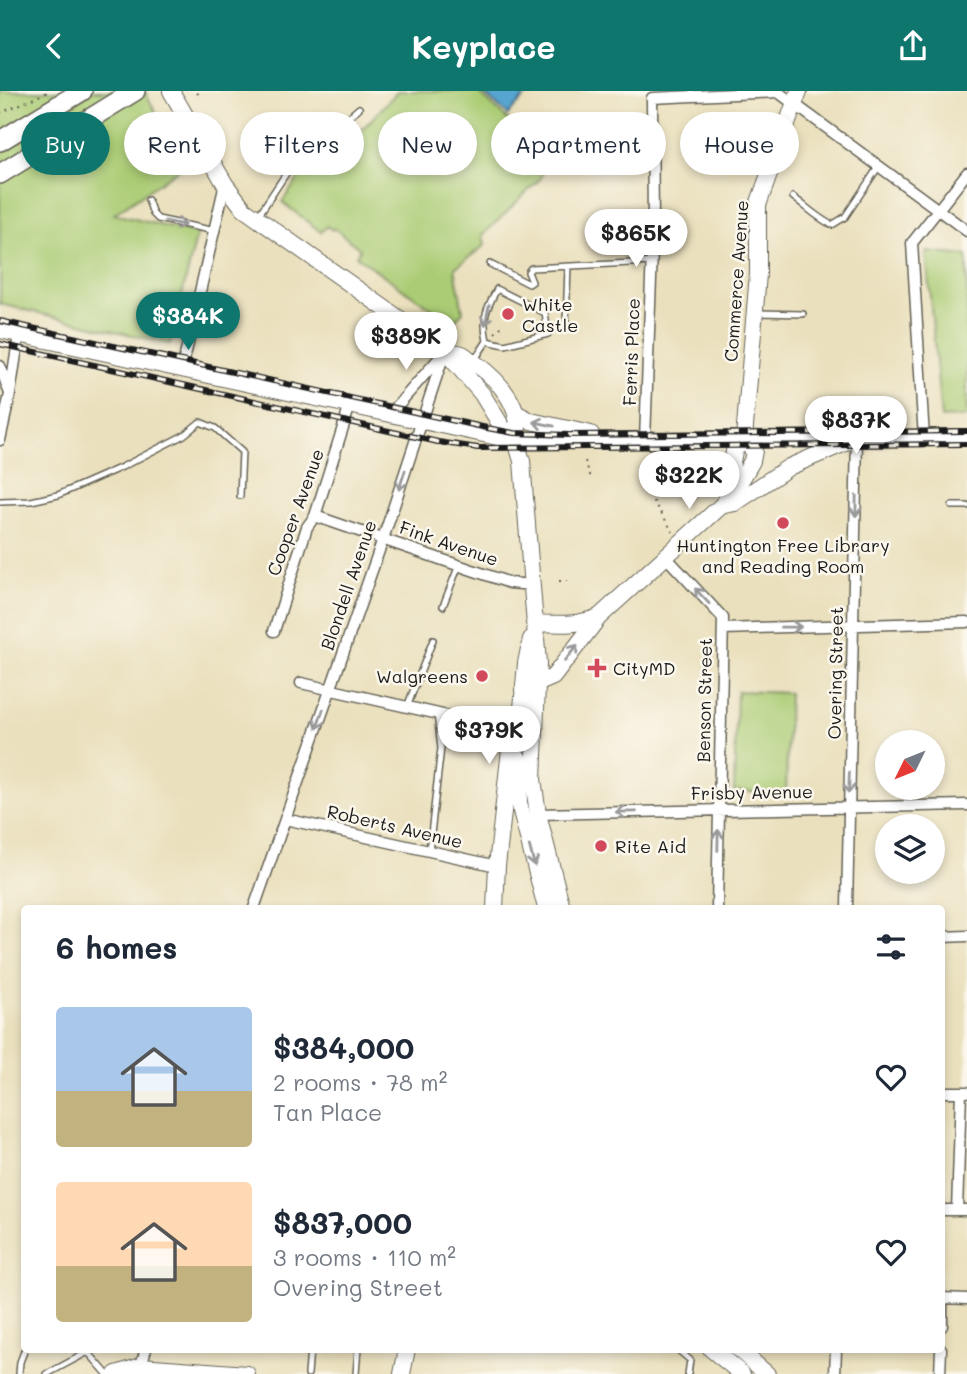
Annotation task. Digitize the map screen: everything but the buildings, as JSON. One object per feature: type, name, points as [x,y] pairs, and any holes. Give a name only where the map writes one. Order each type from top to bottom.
[{"type":"highway","points":[[0,141],[82,91]]},
{"type":"highway","points":[[101,112],[135,91]]},
{"type":"highway","points":[[0,174],[21,161]]},
{"type":"highway","points":[[0,190],[21,174]]},
{"type":"main road","points":[[173,94],[225,184],[244,209],[445,351],[482,394],[502,427],[516,441],[522,461],[534,623],[530,687],[523,737],[518,750],[519,803],[548,905]]},
{"type":"main road","name":"Commerce Avenue","points":[[744,439],[758,274],[758,205],[797,97]]},
{"type":"main road","points":[[0,330],[516,441],[967,437]]},
{"type":"main road","points":[[445,351],[461,353],[490,374],[504,390],[516,412],[519,429],[516,441]]},
{"type":"main road","points":[[516,412],[531,421],[621,440]]},
{"type":"main road","points":[[722,506],[735,503],[789,467],[858,438]]},
{"type":"main road","points":[[704,439],[733,462]]},
{"type":"main road","points":[[722,506],[729,489],[734,451],[744,439]]},
{"type":"main road","points":[[530,687],[553,677],[599,617],[732,496],[752,461],[754,451],[744,439]]},
{"type":"main road","points":[[534,623],[581,624],[599,617]]},
{"type":"main road","points":[[523,737],[533,779],[548,905]]},
{"type":"main road","points":[[495,905],[510,749],[523,737]]},
{"type":"main road","points":[[402,1374],[406,1353]]},
{"type":"main road","points":[[718,1353],[767,1374]]},
{"type":"main road","points":[[116,1374],[139,1370],[247,1374]]},
{"type":"street","name":"Ferris Place","points":[[645,440],[652,262],[652,98],[778,92],[797,97]]},
{"type":"street","points":[[797,97],[879,166],[967,231]]},
{"type":"street","points":[[924,437],[912,243],[967,173]]},
{"type":"street","points":[[182,369],[225,184]]},
{"type":"street","points":[[0,440],[19,334]]},
{"type":"street","points":[[390,414],[445,351]]},
{"type":"street","name":"Blondell Avenue","points":[[255,905],[383,539],[445,351]]},
{"type":"street","points":[[0,366],[10,394]]},
{"type":"street","name":"Cooper Avenue","points":[[274,631],[307,527],[315,516],[350,405]]},
{"type":"street","name":"Overing Street","points":[[847,905],[858,438]]},
{"type":"street","name":"Fink Avenue","points":[[315,516],[510,583],[532,585]]},
{"type":"street","name":"Benson Street","points":[[666,557],[723,618],[717,905]]},
{"type":"street","points":[[723,629],[967,622]]},
{"type":"street","points":[[300,683],[437,713],[523,737]]},
{"type":"street","name":"Frisby Avenue","points":[[538,814],[967,805]]},
{"type":"street","name":"Roberts Avenue","points":[[285,820],[497,866]]},
{"type":"street","points":[[945,937],[967,936]]},
{"type":"street","points":[[945,1092],[964,1092],[962,1210]]},
{"type":"street","points":[[945,1298],[967,1299]]},
{"type":"street","points":[[139,1370],[145,1353]]},
{"type":"street","points":[[835,1374],[836,1353]]},
{"type":"street","points":[[940,1374],[941,1353]]},
{"type":"lane","points":[[257,219],[289,169],[359,108]]},
{"type":"lane","points":[[793,197],[810,209],[818,219],[832,225],[845,216],[879,166]]},
{"type":"lane","points":[[148,200],[158,219],[215,231]]},
{"type":"lane","points":[[490,264],[528,284],[532,282],[528,272],[531,268],[652,262]]},
{"type":"lane","points":[[566,325],[568,266]]},
{"type":"lane","points":[[473,362],[487,341],[484,328],[485,310],[497,289],[545,313],[548,334],[505,345],[487,341]]},
{"type":"lane","points":[[755,313],[803,314]]},
{"type":"lane","points":[[386,347],[402,320]]},
{"type":"lane","points":[[0,502],[31,501],[58,495],[122,467],[184,435],[200,422],[215,428],[242,452],[240,496]]},
{"type":"lane","points":[[952,506],[967,506]]},
{"type":"lane","points":[[443,606],[459,565]]},
{"type":"lane","points":[[407,707],[433,640]]},
{"type":"lane","points":[[429,851],[441,748],[437,713]]},
{"type":"lane","points":[[19,1374],[23,1353]]},
{"type":"lane","points":[[47,1374],[86,1353]]},
{"type":"lane","points":[[89,1353],[107,1374]]},
{"type":"lane","points":[[308,1374],[310,1353]]},
{"type":"lane","points":[[356,1374],[358,1353]]},
{"type":"lane","points":[[682,1353],[690,1360],[688,1374]]},
{"type":"path","points":[[0,113],[50,91]]},
{"type":"path","points":[[197,94],[201,91]]},
{"type":"path","points":[[487,341],[503,325]]},
{"type":"path","points":[[585,461],[592,478]]},
{"type":"path","points":[[650,495],[680,544]]},
{"type":"path","points":[[559,581],[567,581]]},
{"type":"green space","points":[[0,91],[144,91],[156,112],[124,112],[124,175],[171,175],[114,214],[197,234],[170,344],[0,304]]},
{"type":"green space","points":[[398,91],[477,91],[500,112],[491,112],[491,175],[542,175],[483,235],[485,245],[455,268],[463,312],[452,323],[356,256],[360,249],[334,228],[332,230],[327,226],[321,232],[282,202],[301,175],[364,175],[364,127],[378,112],[378,175],[477,175],[477,112],[378,112]]},
{"type":"green space","points":[[926,252],[967,256],[967,417],[941,418]]},
{"type":"green space","points":[[737,691],[789,693],[786,793],[734,791]]},
{"type":"water","points":[[481,91],[530,91],[511,112],[505,112]]},
{"type":"railway","points":[[0,321],[514,433],[569,435],[967,431]]},
{"type":"railway","points":[[0,344],[438,442],[478,448],[967,444]]},
{"type":"place","name":"White Castle","points":[[508,314]]},
{"type":"place","name":"Huntington Free Library and Reading Room","points":[[783,523]]},
{"type":"place","name":"CityMD","points":[[597,668]]},
{"type":"place","name":"Walgreens","points":[[482,676]]},
{"type":"place","name":"Rite Aid","points":[[601,846]]}]
